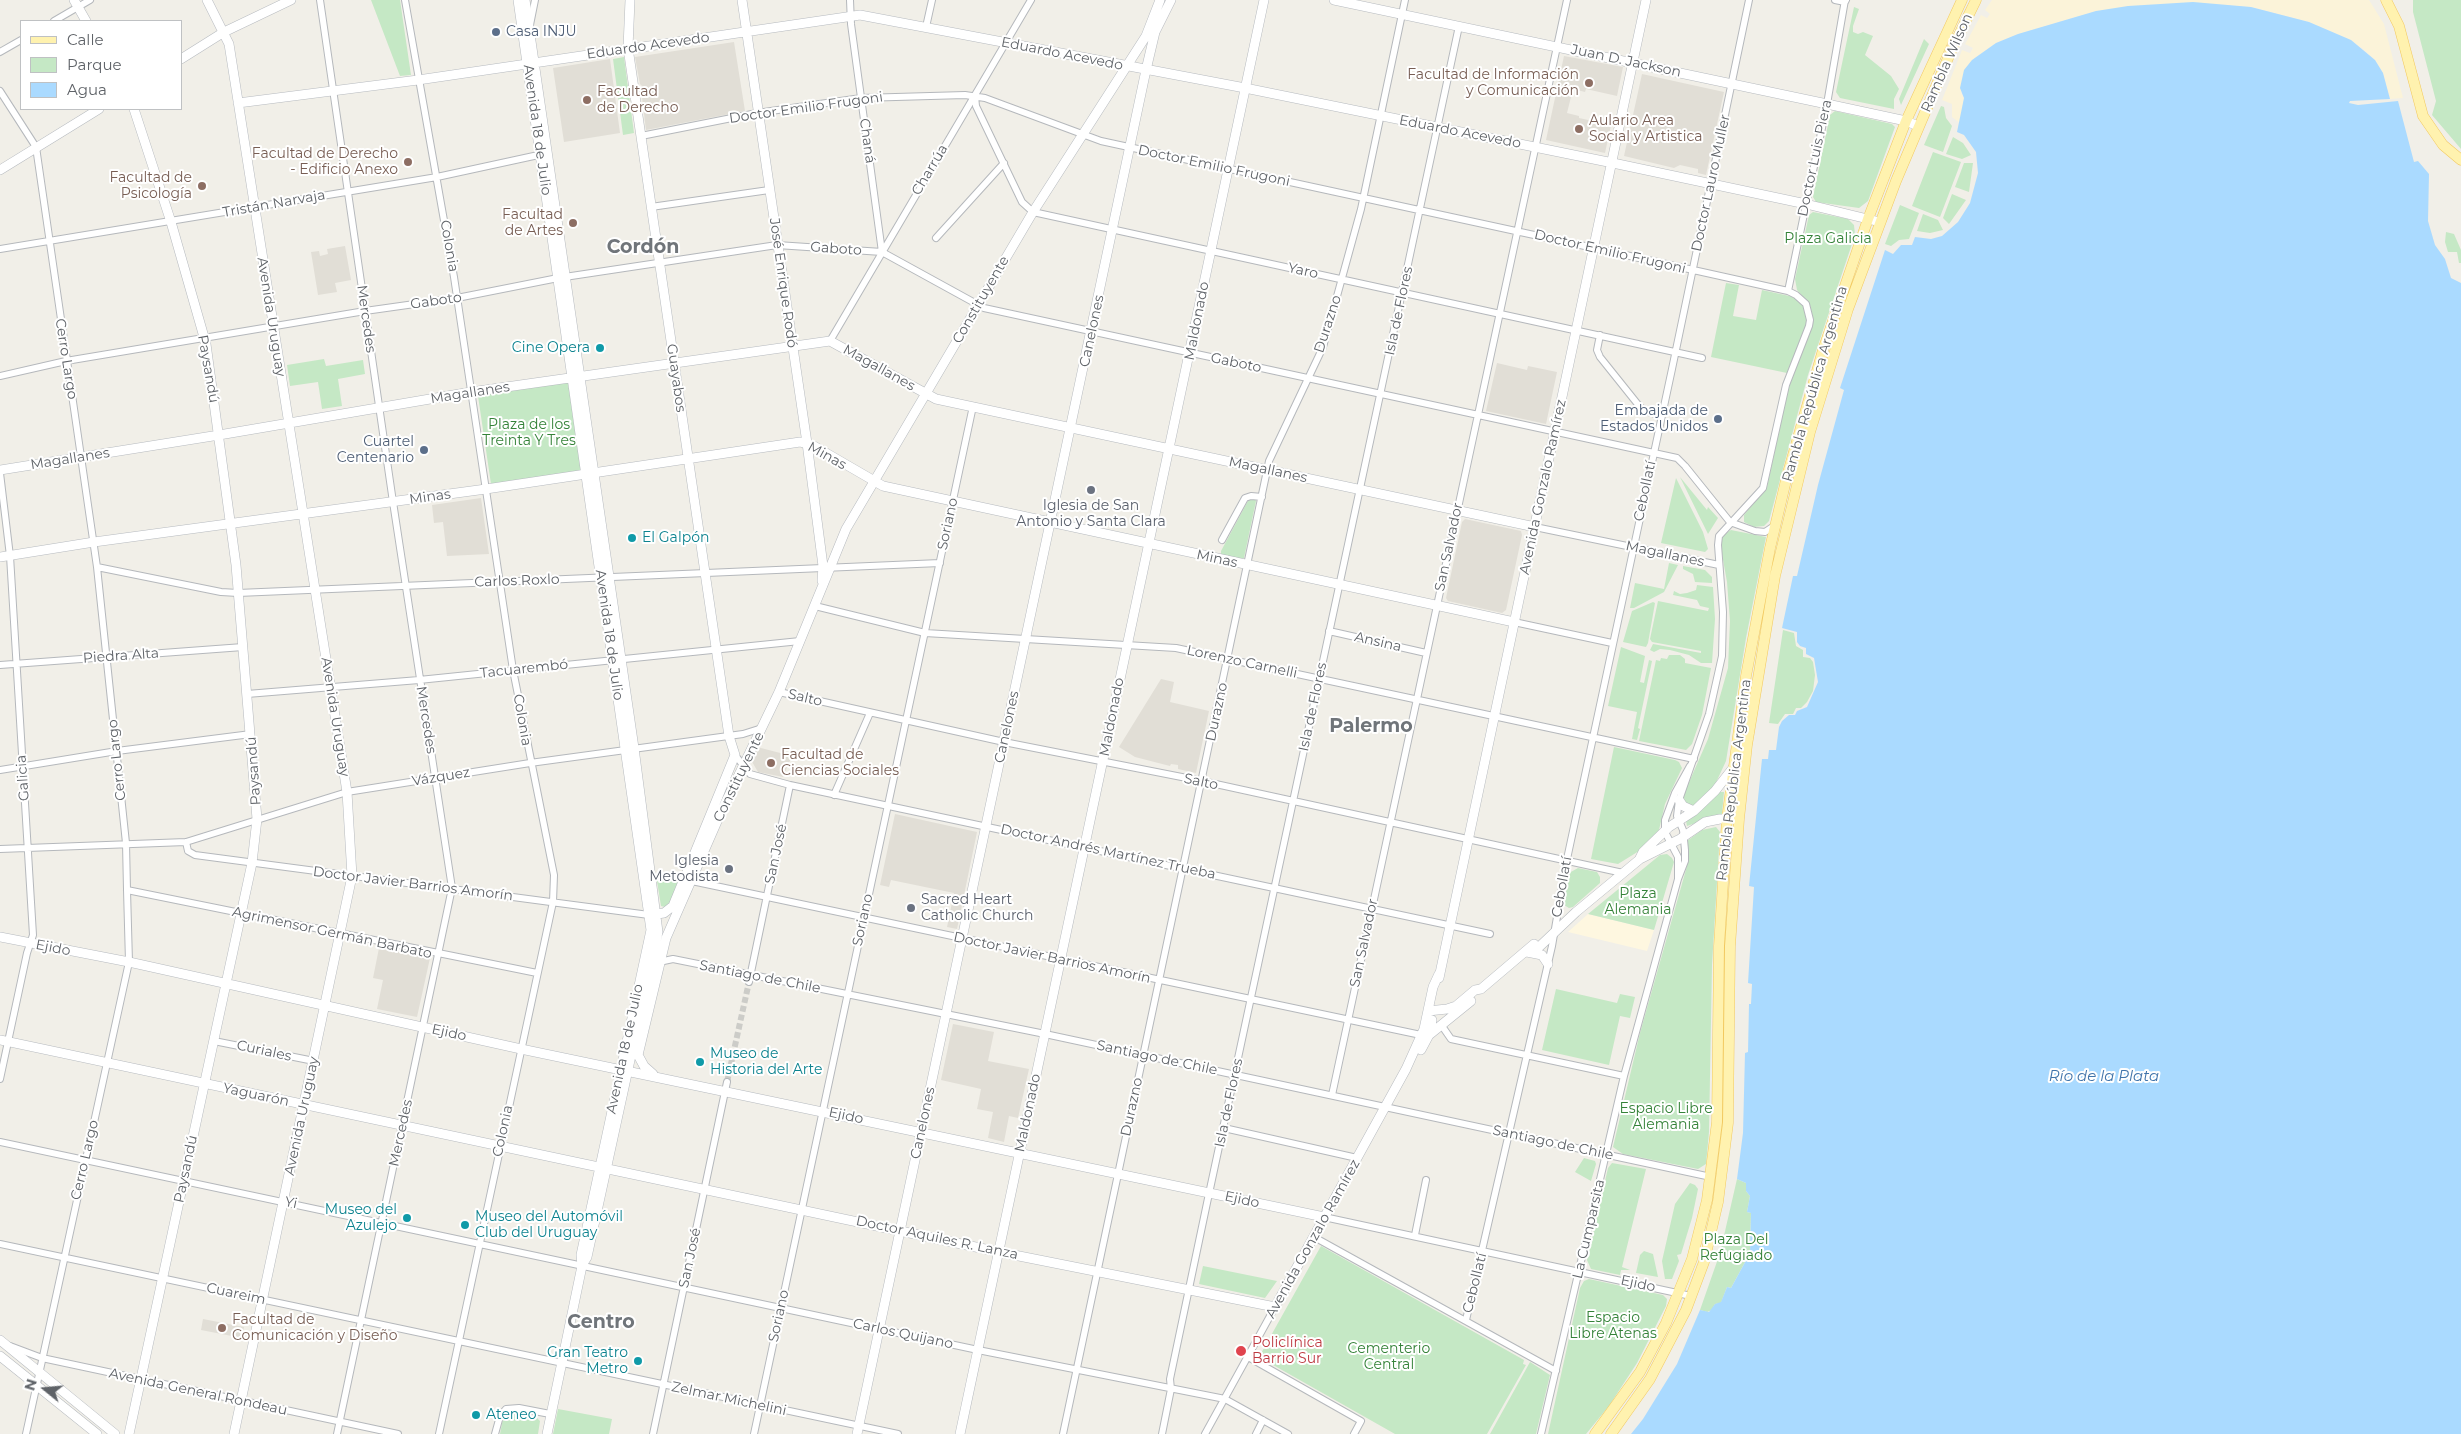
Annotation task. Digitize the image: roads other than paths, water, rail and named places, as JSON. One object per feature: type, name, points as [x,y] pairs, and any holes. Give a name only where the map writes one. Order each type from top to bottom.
[{"type":"main road","name":"Rambla Wilson","points":[[1906,121],[1962,0]]},
{"type":"main road","name":"Rambla Wilson","points":[[1918,126],[1950,51],[1976,0]]},
{"type":"main road","points":[[2386,0],[2399,26],[2423,116],[2443,144],[2461,160]]},
{"type":"main road","name":"Rambla República Argentina","points":[[1595,1434],[1640,1372],[1679,1293],[1697,1241],[1712,1178],[1717,1122],[1718,946],[1727,819],[1750,653],[1776,526],[1814,379],[1868,219],[1906,121]]},
{"type":"main road","name":"Rambla República Argentina","points":[[1611,1434],[1650,1379],[1674,1336],[1691,1296],[1708,1245],[1726,1146],[1729,965],[1739,819],[1757,678],[1782,543],[1810,432],[1831,360],[1880,222],[1918,126]]},
{"type":"street","points":[[55,20],[76,4],[90,0]]},
{"type":"street","name":"Avenida Uruguay","points":[[207,0],[229,44],[347,792],[352,876],[234,1434]]},
{"type":"street","points":[[182,58],[224,32],[291,0]]},
{"type":"street","name":"Mercedes","points":[[320,0],[392,502],[452,888],[337,1434]]},
{"type":"street","name":"Colonia","points":[[405,0],[457,298],[513,670],[530,763],[554,875],[553,902],[438,1434]]},
{"type":"street","name":"Avenida 18 de Julio","points":[[518,0],[531,63],[630,749],[652,915],[657,937],[634,1037],[624,1070]]},
{"type":"street","name":"Avenida 18 de Julio","points":[[525,0],[531,63]]},
{"type":"street","name":"Avenida 18 de Julio","points":[[529,28],[535,0]]},
{"type":"street","name":"Guayabos","points":[[630,0],[628,48],[716,650],[730,736],[735,755]]},
{"type":"street","name":"José Enrique Rodó","points":[[742,0],[757,113],[827,566]]},
{"type":"street","name":"Chaná","points":[[850,0],[850,24],[882,252]]},
{"type":"street","points":[[926,27],[932,0]]},
{"type":"street","name":"Charrúa","points":[[830,341],[1031,0]]},
{"type":"street","name":"Canelones","points":[[858,1430],[1092,332],[1160,0]]},
{"type":"street","name":"Constituyente","points":[[652,915],[664,913],[673,906],[687,880],[779,692],[820,594],[827,566],[846,529],[1033,212],[1158,17],[1171,0]]},
{"type":"street","name":"Maldonado","points":[[960,1434],[1085,848],[1147,544],[1170,449],[1264,0]]},
{"type":"street","name":"Juan D. Jackson","points":[[1334,0],[1906,121],[1918,126]]},
{"type":"street","name":"Durazno","points":[[1063,1434],[1269,461],[1323,347],[1364,199],[1405,0]]},
{"type":"street","name":"San Salvador","points":[[1332,1095],[1567,0]]},
{"type":"street","name":"Avenida Gonzalo Ramírez","points":[[1205,1434],[1425,1035],[1613,163],[1646,0]]},
{"type":"street","name":"Doctor Lauro Muller","points":[[1654,454],[1749,0]]},
{"type":"street","points":[[1835,0],[1845,1]]},
{"type":"street","name":"Doctor Luis Piera","points":[[1788,291],[1827,104],[1845,1]]},
{"type":"street","points":[[76,4],[85,20]]},
{"type":"street","name":"Eduardo Acevedo","points":[[238,103],[418,80],[851,15],[926,27],[1380,115],[1806,204],[1880,222]]},
{"type":"street","name":"Isla de Flores","points":[[1162,1434],[1171,1389],[1170,1379],[1459,26]]},
{"type":"street","points":[[0,52],[20,41]]},
{"type":"street","name":"Cerro Largo","points":[[0,92],[36,147],[48,241],[94,542],[126,843],[128,890],[129,962],[26,1434]]},
{"type":"street","name":"Doctor Emilio Frugoni","points":[[641,136],[757,113],[860,98],[965,94],[1082,136],[1788,291]]},
{"type":"street","points":[[974,96],[976,106],[1022,202],[1027,209],[1033,212]]},
{"type":"street","points":[[0,170],[97,110]]},
{"type":"street","name":"Paysandú","points":[[129,1434],[252,863],[257,820],[238,593],[220,435],[204,338],[171,222],[134,110]]},
{"type":"street","name":"Tristán Narvaja","points":[[0,249],[437,177],[543,154]]},
{"type":"street","points":[[936,238],[1004,163]]},
{"type":"street","points":[[651,207],[770,190]]},
{"type":"street","name":"Yaro","points":[[1033,212],[1702,358]]},
{"type":"street","name":"Gaboto","points":[[0,376],[66,360],[365,311],[457,298],[562,278],[777,245],[882,252],[979,305],[1092,332],[1677,458],[1730,522]]},
{"type":"street","points":[[1776,526],[1765,532],[1755,531],[1730,522],[1763,488],[1786,385],[1809,326],[1806,304],[1788,291]]},
{"type":"street","points":[[1600,335],[1597,350],[1600,357],[1642,409],[1662,416]]},
{"type":"street","name":"Magallanes","points":[[0,471],[471,392],[830,341],[926,394],[973,406],[1457,511],[1719,565]]},
{"type":"street","name":"Soriano","points":[[754,1434],[973,406]]},
{"type":"street","name":"Minas","points":[[5,557],[94,542],[302,515],[688,458],[807,443],[873,482],[1147,544],[1612,642]]},
{"type":"street","name":"Cebollatí","points":[[1466,1320],[1548,964],[1592,738],[1654,454]]},
{"type":"street","name":"Galicia","points":[[0,471],[33,935],[4,1041],[0,1079]]},
{"type":"street","points":[[1222,540],[1246,498],[1251,496],[1262,498]]},
{"type":"street","name":"La Cumparsita","points":[[1542,1434],[1624,1076],[1678,879],[1685,861],[1684,836],[1678,822],[1679,800],[1694,760],[1713,698],[1722,656],[1723,612],[1719,565],[1719,536],[1730,522]]},
{"type":"street","name":"Carlos Roxlo","points":[[97,567],[221,592],[238,593],[314,588],[705,573],[827,566],[940,563]]},
{"type":"street","name":"Lorenzo Carnelli","points":[[815,606],[925,633],[1176,648],[1694,760]]},
{"type":"street","name":"Ansina","points":[[1329,631],[1426,653]]},
{"type":"street","name":"Tacuarembó","points":[[247,694],[420,680],[800,641]]},
{"type":"street","name":"Piedra Alta","points":[[0,665],[243,647]]},
{"type":"street","name":"Salto","points":[[779,692],[1004,742],[1202,782],[1623,872]]},
{"type":"street","points":[[834,795],[870,713]]},
{"type":"street","name":"Vázquez","points":[[126,843],[186,842],[347,792],[530,763],[730,736],[762,728]]},
{"type":"street","points":[[0,770],[117,751],[251,734]]},
{"type":"street","name":"Constituyente","points":[[659,962],[687,880],[735,755]]},
{"type":"street","name":"Doctor Andrés Martínez Trueba","points":[[735,755],[743,767],[756,777],[1490,934]]},
{"type":"street","name":"La Cumparsita","points":[[1678,879],[1678,857],[1665,832],[1665,820],[1670,803],[1694,760]]},
{"type":"street","points":[[1640,859],[1643,852],[1665,832],[1694,811],[1715,791],[1733,768]]},
{"type":"street","name":"San José","points":[[749,979],[790,785]]},
{"type":"street","points":[[1679,800],[1683,806],[1694,811]]},
{"type":"street","points":[[1425,1035],[1442,1026],[1478,995],[1481,989],[1555,929],[1567,916],[1576,912],[1640,859],[1706,822],[1739,819]]},
{"type":"street","name":"Doctor Javier Barrios Amorín","points":[[186,842],[188,851],[195,855],[652,915]]},
{"type":"street","points":[[0,849],[126,843]]},
{"type":"street","name":"Doctor Javier Barrios Amorín","points":[[687,880],[1425,1035]]},
{"type":"street","name":"Agrimensor Germán Barbato","points":[[128,890],[537,973]]},
{"type":"street","name":"Avenida 18 de Julio","points":[[546,1433],[582,1266],[581,1255],[603,1167],[624,1070],[650,937],[652,915]]},
{"type":"street","name":"Ejido","points":[[0,937],[129,962],[521,1049],[656,1076],[726,1086],[822,1111],[1210,1194],[1415,1235],[1691,1296]]},
{"type":"street","points":[[1530,950],[1542,956],[1548,964]]},
{"type":"street","name":"Santiago de Chile","points":[[659,962],[673,960],[749,979],[848,994],[1045,1034],[1712,1178]]},
{"type":"street","name":"Avenida 18 de Julio","points":[[638,1055],[659,962]]},
{"type":"street","points":[[1431,1010],[1451,1008],[1475,990],[1481,989]]},
{"type":"street","name":"Avenida 18 de Julio","points":[[634,1037],[645,1025]]},
{"type":"street","points":[[1442,1026],[1451,1039],[1527,1057],[1624,1076]]},
{"type":"street","name":"Avenida 18 de Julio","points":[[634,1037],[638,1055],[644,1066],[656,1076]]},
{"type":"street","name":"Yaguarón","points":[[4,1041],[304,1106],[603,1167]]},
{"type":"street","name":"Curiales","points":[[214,1041],[314,1061]]},
{"type":"street","name":"San José","points":[[653,1434],[726,1086]]},
{"type":"street","points":[[1224,1128],[1357,1158]]},
{"type":"street","name":"Yi","points":[[0,1142],[582,1266]]},
{"type":"street","name":"Doctor Aquiles R. Lanza","points":[[603,1167],[998,1252],[1275,1307]]},
{"type":"street","points":[[1415,1235],[1426,1180]]},
{"type":"street","points":[[1314,1237],[1556,1371]]},
{"type":"street","name":"Cuareim","points":[[0,1244],[561,1364]]},
{"type":"street","name":"Carlos Quijano","points":[[582,1266],[978,1350],[1224,1399],[1288,1434]]},
{"type":"street","points":[[1,1342],[40,1371],[115,1434]]},
{"type":"street","name":"Avenida General Rondeau","points":[[1,1342],[42,1358],[398,1434]]},
{"type":"street","points":[[0,1356],[97,1434]]},
{"type":"street","points":[[1248,1357],[1361,1421],[1354,1434]]},
{"type":"street","name":"Zelmar Michelini","points":[[561,1364],[760,1406],[858,1430],[898,1434]]},
{"type":"street","points":[[495,1434],[500,1416],[506,1409],[519,1408],[550,1414]]},
{"type":"street","points":[[1256,1434],[1263,1420]]},
{"type":"water","name":"Río de la Plata","points":[[2193,2],[2251,7],[2309,22],[2351,40],[2375,60],[2383,73],[2390,99],[2350,101],[2349,103],[2358,105],[2398,101],[2414,162],[2418,161],[2429,174],[2428,221],[2435,245],[2445,259],[2451,278],[2461,283],[2461,1434],[1631,1434],[1643,1419],[1677,1364],[1700,1310],[1709,1312],[1715,1304],[1721,1302],[1727,1287],[1731,1288],[1750,1253],[1751,1213],[1747,1212],[1750,1196],[1746,1191],[1746,1183],[1737,1179],[1743,1133],[1745,1053],[1748,1052],[1749,1004],[1751,1004],[1752,984],[1748,983],[1754,887],[1749,886],[1762,759],[1768,759],[1769,750],[1776,750],[1779,727],[1782,721],[1789,715],[1795,715],[1797,711],[1807,707],[1818,682],[1814,658],[1806,654],[1806,648],[1800,646],[1797,642],[1797,632],[1782,628],[1793,576],[1797,576],[1818,485],[1844,390],[1840,388],[1885,250],[1893,254],[1901,245],[1912,245],[1915,237],[1931,239],[1942,236],[1958,222],[1970,203],[1978,173],[1976,152],[1964,135],[1957,132],[1964,98],[1960,88],[1964,70],[1972,60],[1996,43],[2018,34],[2096,11],[2128,6]]},
{"type":"tunnel","points":[[727,1082],[749,982]]},
{"type":"place","name":"Casa INJU","points":[[496,32]]},
{"type":"place","name":"Facultad de Información y Comunicación","points":[[1589,83]]},
{"type":"place","name":"Facultad de Derecho","points":[[587,100]]},
{"type":"place","name":"Aulario Area Social y Artistica","points":[[1579,129]]},
{"type":"place","name":"Facultad de Derecho - Edificio Anexo","points":[[408,162]]},
{"type":"place","name":"Facultad de Psicología","points":[[202,186]]},
{"type":"place","name":"Facultad de Artes","points":[[573,223]]},
{"type":"place","name":"Cine Opera","points":[[600,348]]},
{"type":"place","name":"Embajada de Estados Unidos","points":[[1718,419]]},
{"type":"place","name":"Cuartel Centenario","points":[[424,450]]},
{"type":"place","name":"Iglesia de San Antonio y Santa Clara","points":[[1091,490]]},
{"type":"place","name":"El Galpón","points":[[632,538]]},
{"type":"place","name":"Facultad de Ciencias Sociales","points":[[771,763]]},
{"type":"place","name":"Iglesia Metodista","points":[[729,869]]},
{"type":"place","name":"Sacred Heart Catholic Church","points":[[911,908]]},
{"type":"place","name":"Museo de Historia del Arte","points":[[700,1062]]},
{"type":"place","name":"Museo del Azulejo","points":[[407,1218]]},
{"type":"place","name":"Museo del Automóvil Club del Uruguay","points":[[465,1225]]},
{"type":"place","name":"Facultad de Comunicación y Diseño","points":[[222,1328]]},
{"type":"place","name":"Policlínica Barrio Sur","points":[[1241,1351]]},
{"type":"place","name":"Gran Teatro Metro","points":[[638,1361]]},
{"type":"place","name":"Ateneo","points":[[476,1415]]},
{"type":"district","name":"Cordón","points":[[643,247]]},
{"type":"district","name":"Palermo","points":[[1371,726]]},
{"type":"district","name":"Centro","points":[[601,1322]]},
{"type":"park label","name":"Plaza Galicia","points":[[1828,239]]},
{"type":"park label","name":"Plaza de los Treinta Y Tres","points":[[529,434]]},
{"type":"park label","name":"Plaza Alemania","points":[[1638,902]]},
{"type":"park label","name":"Espacio Libre Alemania","points":[[1666,1118]]},
{"type":"park label","name":"Plaza Del Refugiado","points":[[1736,1248]]},
{"type":"park label","name":"Espacio Libre Atenas","points":[[1613,1326]]},
{"type":"park label","name":"Cementerio Central","points":[[1389,1358]]}]
